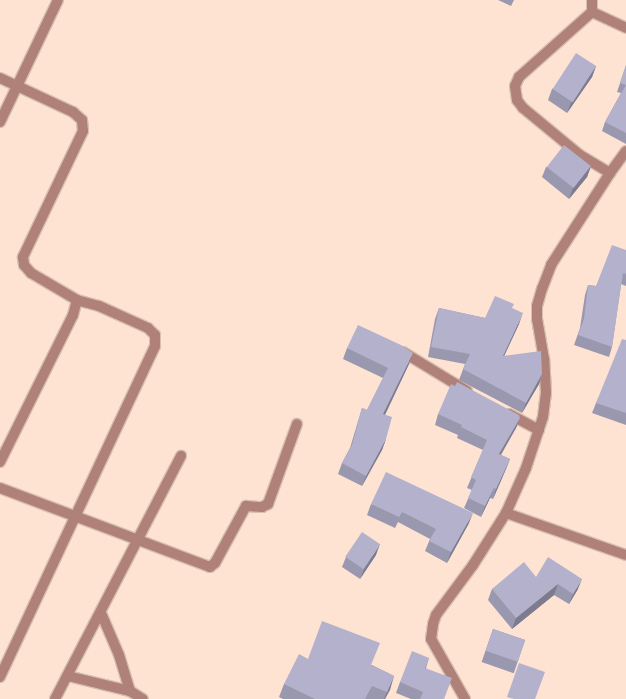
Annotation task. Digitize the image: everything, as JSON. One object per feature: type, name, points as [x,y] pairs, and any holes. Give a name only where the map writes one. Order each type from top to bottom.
[{"type":"street","points":[[0,122],[58,0]]},
{"type":"street","points":[[592,0],[592,12],[519,77],[515,86],[517,100],[523,108],[580,155],[610,173]]},
{"type":"street","points":[[592,12],[626,28]]},
{"type":"street","points":[[0,78],[73,112],[82,120],[83,130],[22,257],[24,265],[31,273],[77,300],[99,306],[148,328],[155,335],[155,346],[0,677]]},
{"type":"street","points":[[465,699],[431,639],[432,624],[436,615],[473,565],[506,513],[526,468],[538,430],[546,394],[544,359],[537,319],[539,297],[551,265],[626,151]]},
{"type":"street","points":[[0,462],[74,315],[77,300]]},
{"type":"street","points":[[403,352],[474,395]]},
{"type":"street","points":[[498,408],[538,430]]},
{"type":"street","points":[[0,488],[210,567],[215,563],[246,506],[262,507],[268,504],[297,424]]},
{"type":"street","points":[[55,699],[181,456]]},
{"type":"street","points":[[506,513],[626,555]]},
{"type":"street","points":[[101,613],[119,655],[130,692]]},
{"type":"street","points":[[68,676],[130,692],[143,699]]},
{"type":"building","points":[[576,53],[596,66],[573,102],[553,89]]},
{"type":"building","points":[[626,65],[626,85],[620,83]]},
{"type":"building","points":[[626,85],[626,133],[605,122]]},
{"type":"building","points":[[564,145],[591,166],[574,188],[547,167]]},
{"type":"building","points":[[612,245],[626,250],[626,274],[623,273],[612,347],[578,335],[584,319],[588,285],[596,286]]},
{"type":"building","points":[[495,296],[514,304],[512,308],[523,313],[503,356],[541,351],[542,374],[526,403],[463,369],[470,354],[431,347],[439,308],[485,318]]},
{"type":"building","points":[[358,325],[401,345],[413,353],[383,414],[392,417],[386,439],[366,476],[342,463],[352,445],[362,408],[367,410],[388,368],[347,348]]},
{"type":"building","points":[[622,339],[626,340],[626,413],[596,403]]},
{"type":"building","points":[[457,382],[519,415],[520,418],[499,454],[510,459],[496,489],[494,488],[485,506],[468,498],[476,480],[471,477],[487,440],[461,427],[462,425],[438,414],[451,384],[455,386]]},
{"type":"building","points":[[386,472],[473,513],[451,552],[429,541],[436,529],[402,512],[399,517],[371,504]]},
{"type":"building","points":[[362,532],[380,544],[363,569],[345,557]]},
{"type":"building","points":[[548,557],[582,579],[573,594],[558,584],[516,618],[492,589],[524,562],[536,577]]},
{"type":"building","points":[[322,621],[380,643],[371,665],[394,676],[387,692],[372,686],[365,699],[315,699],[284,684],[299,654],[308,659]]},
{"type":"building","points":[[493,629],[525,640],[518,662],[486,651]]},
{"type":"building","points":[[412,651],[429,658],[425,668],[452,678],[444,699],[420,699],[423,692],[400,682]]},
{"type":"building","points":[[519,663],[545,672],[535,699],[507,697]]}]
